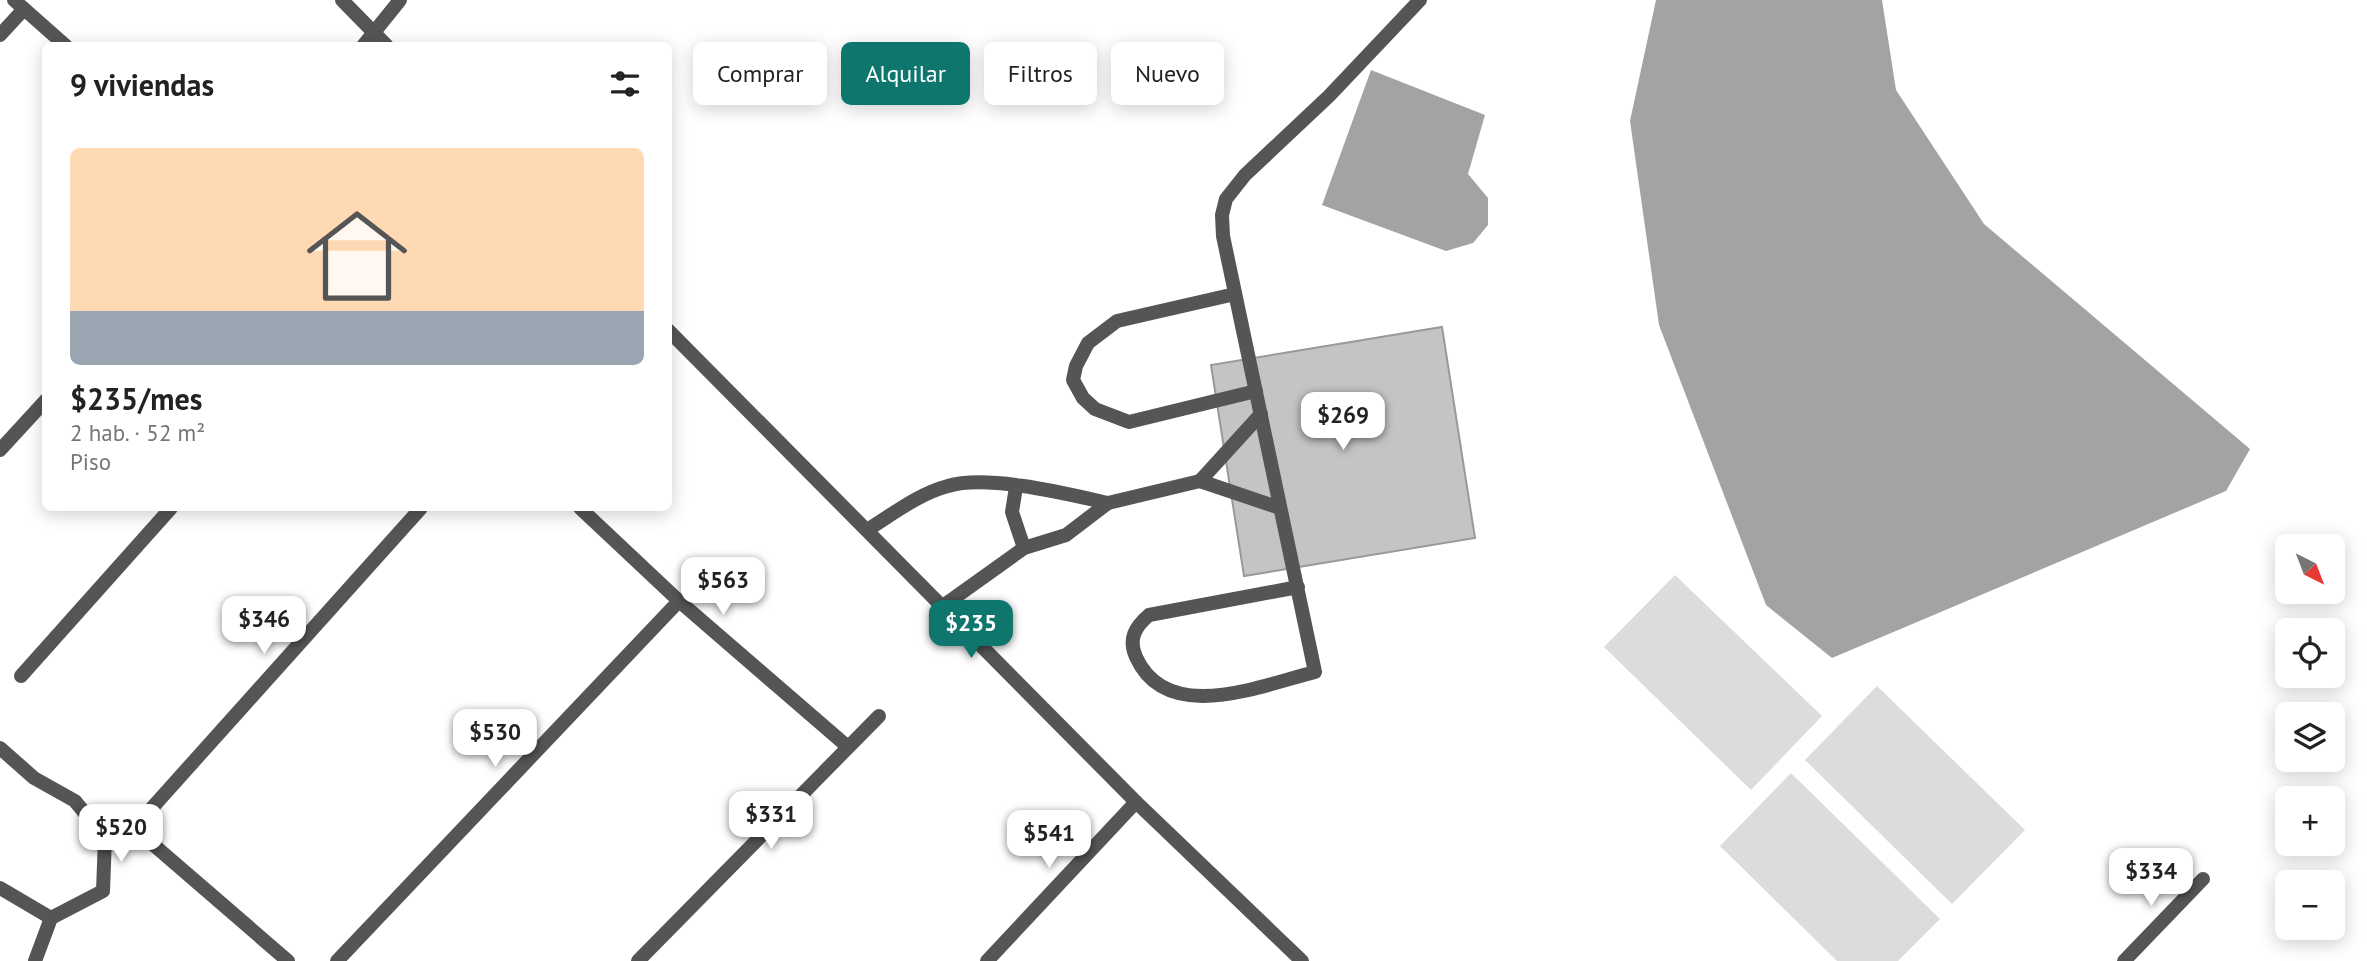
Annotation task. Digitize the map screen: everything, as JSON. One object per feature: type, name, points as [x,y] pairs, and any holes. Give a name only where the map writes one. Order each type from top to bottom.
[{"type":"street","points":[[342,0],[383,42]]},
{"type":"street","points":[[366,42],[400,0]]},
{"type":"street","points":[[1298,587],[1149,615],[1137,625],[1132,637],[1135,654],[1145,674],[1165,689],[1183,694],[1214,696],[1315,672],[1298,587],[1223,236],[1222,215],[1226,199],[1245,175],[1329,96],[1420,0]]},
{"type":"street","points":[[0,35],[19,4],[61,42]]},
{"type":"street","points":[[1235,294],[1117,321],[1088,343],[1076,366],[1073,380],[1083,398],[1095,409],[1129,422],[1255,391]]},
{"type":"street","points":[[672,334],[1136,802],[1302,961]]},
{"type":"street","points":[[0,450],[42,404]]},
{"type":"street","points":[[1200,481],[1261,414]]},
{"type":"street","points":[[943,606],[1024,548],[1066,535],[1108,503],[1200,481],[1280,508]]},
{"type":"street","points":[[867,530],[917,498],[949,485],[981,483],[1058,491],[1108,503]]},
{"type":"street","points":[[1016,487],[1012,512],[1024,548]]},
{"type":"street","points":[[21,676],[168,511]]},
{"type":"street","points":[[105,838],[134,828],[418,511]]},
{"type":"street","points":[[583,511],[679,601],[848,747]]},
{"type":"street","points":[[337,961],[679,601]]},
{"type":"street","points":[[638,961],[879,716]]},
{"type":"street","points":[[0,748],[34,778],[75,801],[105,838],[103,891],[51,918],[35,961]]},
{"type":"street","points":[[987,961],[1136,802]]},
{"type":"street","points":[[134,828],[288,961]]},
{"type":"street","points":[[2124,961],[2203,879]]},
{"type":"street","points":[[0,888],[51,918]]},
{"type":"shaded area","points":[[1656,0],[1882,0],[1896,90],[1984,224],[2250,449],[2226,491],[1832,658],[1766,605],[1659,325],[1630,121]]},
{"type":"shaded area","points":[[1371,70],[1485,115],[1468,174],[1488,198],[1488,225],[1473,243],[1446,251],[1322,205]]},
{"type":"shaded area","points":[[1675,575],[1822,716],[1751,790],[1604,647]]},
{"type":"shaded area","points":[[1877,686],[2025,830],[1952,904],[1805,760]]},
{"type":"shaded area","points":[[1791,773],[1940,919],[1898,961],[1837,961],[1720,846]]},
{"type":"building","points":[[1442,327],[1475,538],[1244,576],[1211,365]]}]
